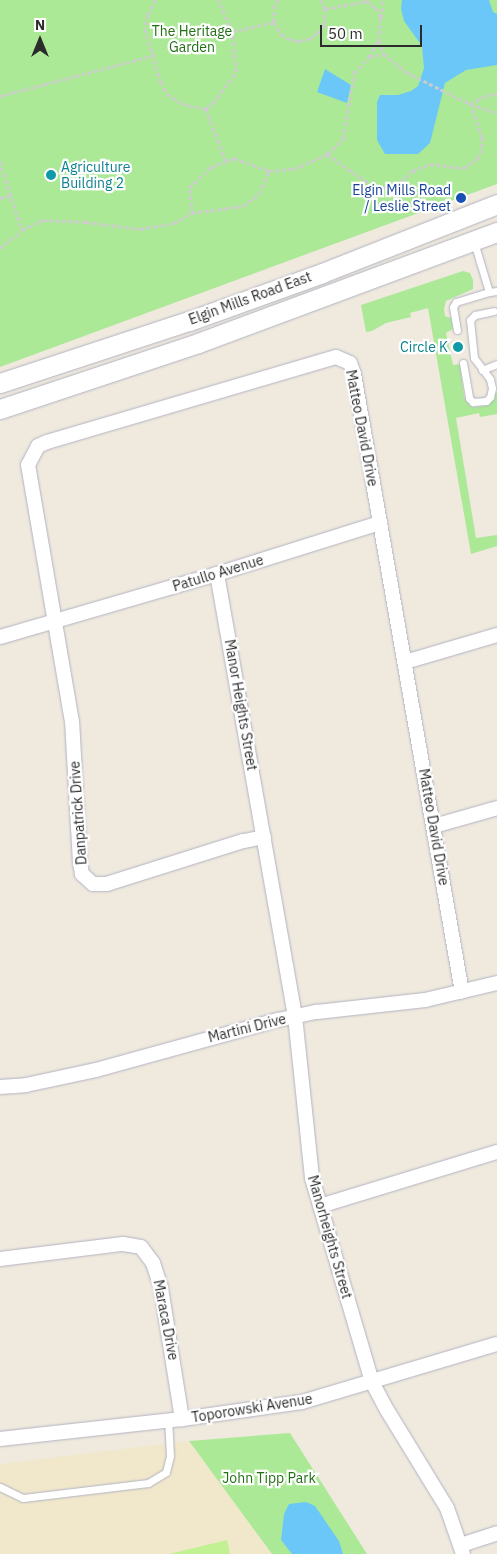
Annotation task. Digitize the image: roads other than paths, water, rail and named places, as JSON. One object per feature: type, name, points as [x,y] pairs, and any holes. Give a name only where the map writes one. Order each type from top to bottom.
[{"type":"main road","name":"Elgin Mills Road East","points":[[0,383],[189,321],[322,273],[497,204]]},
{"type":"main road","name":"Elgin Mills Road East","points":[[0,410],[198,343],[497,232]]},
{"type":"street","name":"Matteo David Drive","points":[[56,620],[28,465],[38,446],[56,439],[336,357],[344,359],[353,368],[462,992]]},
{"type":"street","name":"Patullo Avenue","points":[[0,637],[217,574],[380,523]]},
{"type":"street","name":"Manor Heights Street","points":[[217,574],[264,837]]},
{"type":"street","name":"Danpatrick Drive","points":[[56,620],[72,722],[80,863],[85,878],[93,884],[107,884],[264,837]]},
{"type":"street","points":[[405,662],[497,635]]},
{"type":"street","points":[[434,826],[497,808]]},
{"type":"street","name":"Manorheights Street","points":[[264,837],[295,1016],[312,1178],[372,1382],[447,1508],[462,1550]]},
{"type":"street","name":"Martini Drive","points":[[0,1087],[26,1085],[96,1070],[219,1035],[295,1016],[425,1000],[497,983]]},
{"type":"street","points":[[320,1206],[497,1152]]},
{"type":"street","name":"Maraca Drive","points":[[0,1259],[123,1244],[141,1247],[153,1263],[161,1288],[182,1419]]},
{"type":"street","name":"Toporowski Avenue","points":[[0,1439],[182,1419],[302,1402],[497,1344]]},
{"type":"street","points":[[462,1550],[497,1533]]},
{"type":"lane","points":[[457,330],[453,307],[456,302],[493,292],[474,241]]},
{"type":"lane","points":[[463,363],[469,398],[473,402],[481,403],[490,397],[492,388],[490,379],[474,358],[470,320],[475,315],[494,311]]},
{"type":"lane","points":[[482,370],[497,364]]},
{"type":"lane","points":[[0,1488],[23,1498],[148,1483],[166,1472],[170,1456],[168,1420]]},
{"type":"water","points":[[402,0],[489,0],[493,12],[497,14],[497,65],[466,70],[445,83],[430,143],[418,154],[385,154],[377,140],[377,102],[380,95],[398,95],[411,91],[418,86],[424,68],[422,46],[404,21],[401,9]]},
{"type":"water","points":[[325,69],[351,85],[347,103],[317,92]]},
{"type":"water","points":[[306,1502],[315,1506],[339,1541],[343,1554],[292,1554],[281,1540],[284,1514],[289,1504]]},
{"type":"place","name":"Agriculture Building 2","points":[[51,175]]},
{"type":"place","name":"Elgin Mills Road / Leslie Street","points":[[461,198]]},
{"type":"place","name":"Circle K","points":[[458,347]]},
{"type":"park label","name":"The Heritage Garden","points":[[192,40]]},
{"type":"park label","name":"John Tipp Park","points":[[269,1478]]}]
